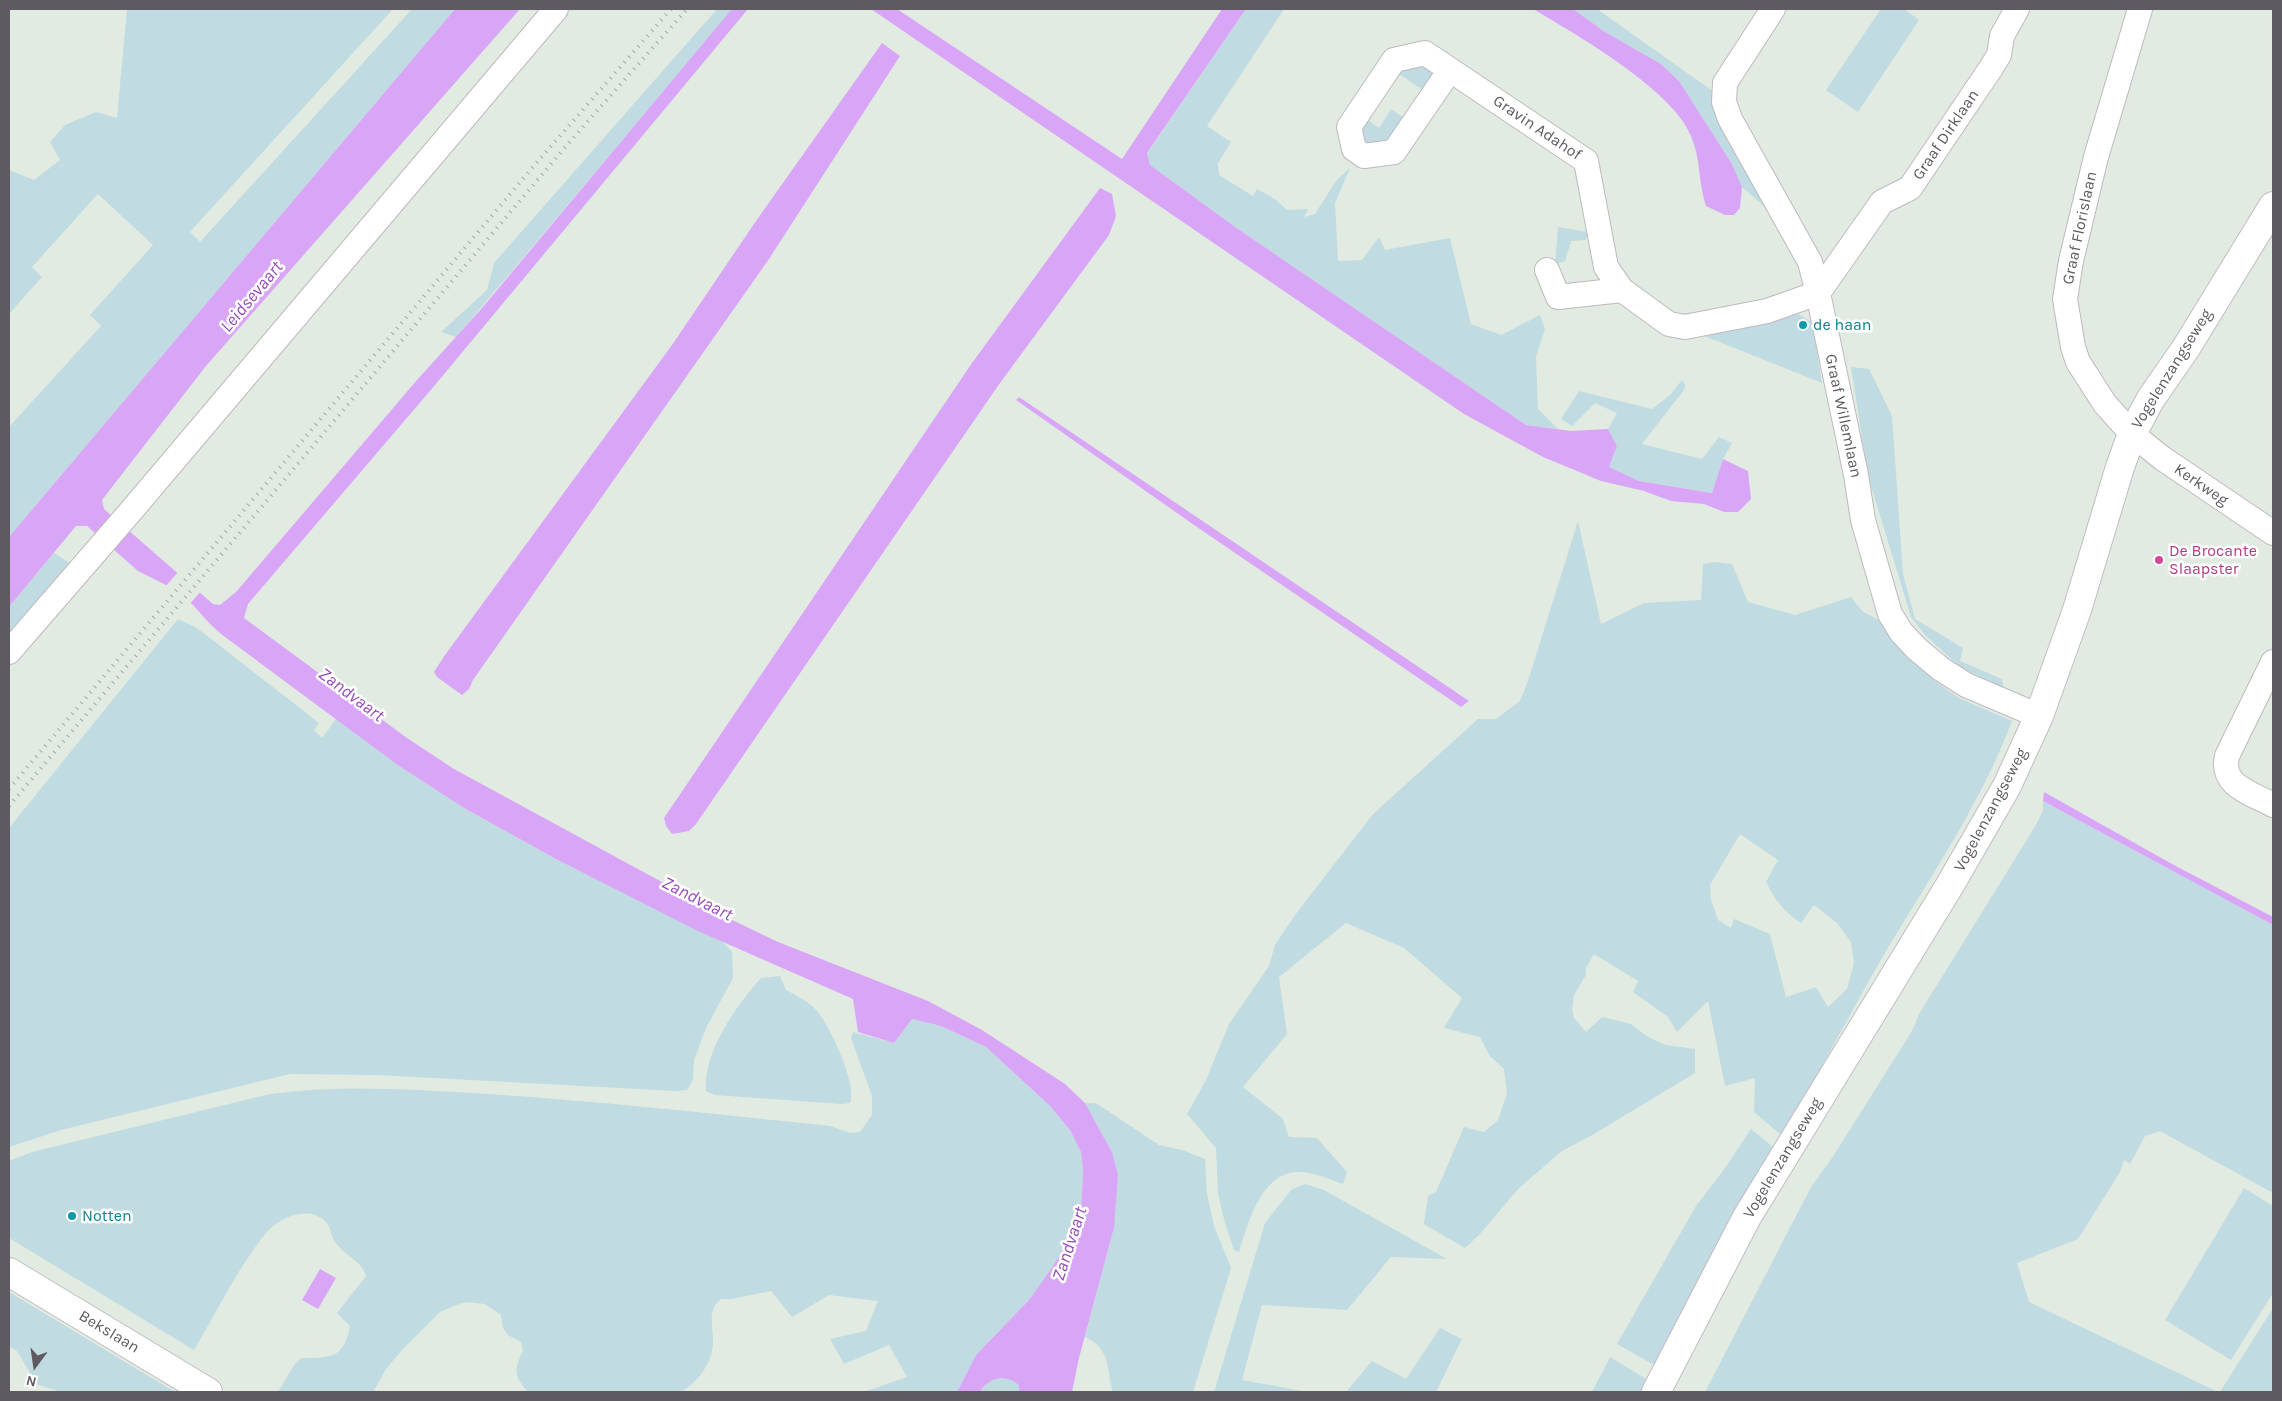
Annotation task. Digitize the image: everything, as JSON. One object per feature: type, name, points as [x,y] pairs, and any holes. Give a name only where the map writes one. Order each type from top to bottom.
[{"type":"main road","name":"Vogelenzangseweg","points":[[1656,1392],[1756,1201],[1988,822],[2007,786],[2039,716],[2077,610],[2120,467],[2132,434],[2150,400],[2186,348],[2273,206]]},
{"type":"main road","name":"Bekslaan","points":[[9,1272],[208,1392]]},
{"type":"street","points":[[9,652],[556,9]]},
{"type":"street","name":"Graaf Willemlaan","points":[[1773,9],[1725,83],[1724,102],[1730,119],[1810,262],[1856,475],[1863,520],[1890,614],[1916,649],[1941,669],[1966,685],[2039,716]]},
{"type":"street","name":"Graaf Dirklaan","points":[[1818,293],[1882,202],[1910,188],[1995,62],[1999,55],[2002,36],[2017,9]]},
{"type":"street","name":"Graaf Florislaan","points":[[2132,434],[2105,404],[2078,362],[2073,347],[2065,299],[2080,222],[2140,9]]},
{"type":"street","name":"Gravin Adahof","points":[[1450,70],[1394,152],[1364,156],[1354,149],[1349,127],[1394,60],[1426,53],[1586,161],[1606,267],[1622,290],[1670,324],[1685,327],[1767,311],[1818,293]]},
{"type":"street","points":[[1547,270],[1558,297],[1622,290]]},
{"type":"street","name":"Kerkweg","points":[[2132,434],[2162,458],[2273,533]]},
{"type":"street","points":[[2273,662],[2227,756],[2225,764],[2225,773],[2231,781],[2273,805]]},
{"type":"shaded area","points":[[127,9],[393,9],[190,232],[200,242],[412,9],[455,9],[9,537],[9,427],[101,326],[90,315],[153,245],[98,194],[32,267],[42,277],[9,314],[9,170],[34,180],[60,160],[50,142],[65,125],[96,112],[117,118]]},
{"type":"shaded area","points":[[717,9],[733,9],[456,337],[441,332],[487,290],[494,263]]},
{"type":"shaded area","points":[[1246,9],[1284,9],[1207,126],[1231,142],[1218,163],[1219,175],[1253,196],[1257,189],[1275,199],[1287,210],[1308,209],[1304,217],[1315,214],[1336,181],[1350,168],[1335,203],[1338,261],[1362,260],[1379,237],[1385,250],[1450,238],[1471,324],[1501,335],[1540,315],[1545,329],[1536,357],[1538,409],[1558,429],[1526,425],[1238,229],[1150,165],[1147,154]]},
{"type":"shaded area","points":[[1573,9],[1597,9],[1714,92],[1765,207],[1742,187],[1732,164],[1679,81],[1661,64],[1605,32]]},
{"type":"shaded area","points":[[1881,9],[1904,9],[1919,20],[1858,112],[1826,90]]},
{"type":"shaded area","points":[[1414,59],[1440,70],[1424,91],[1395,71]]},
{"type":"shaded area","points":[[1391,109],[1407,120],[1382,147],[1364,143],[1359,130],[1364,117],[1379,128]]},
{"type":"shaded area","points":[[1558,227],[1588,232],[1586,240],[1571,241],[1565,261],[1555,264]]},
{"type":"shaded area","points":[[1796,313],[1812,322],[1822,383],[1702,335],[1731,325],[1733,331]]},
{"type":"shaded area","points":[[1851,367],[1869,369],[1892,416],[1903,574],[1915,619],[1963,648],[1960,661],[2002,679],[2004,689],[1959,666],[1926,636],[1911,617],[1868,476]]},
{"type":"shaded area","points":[[1682,380],[1685,385],[1684,390],[1642,444],[1702,459],[1719,437],[1732,443],[1723,459],[1712,493],[1639,481],[1609,467],[1617,446],[1608,429],[1617,413],[1595,403],[1572,426],[1561,419],[1579,391],[1652,409],[1670,395]]},
{"type":"shaded area","points":[[1578,521],[1601,624],[1644,603],[1701,600],[1703,564],[1715,562],[1732,564],[1748,602],[1795,615],[1851,597],[1862,611],[1882,622],[1892,640],[1936,682],[1959,698],[2012,721],[1986,781],[1970,810],[1886,951],[1790,1124],[1780,1134],[1754,1112],[1755,1078],[1725,1086],[1708,1001],[1677,1032],[1668,1017],[1633,992],[1638,981],[1594,954],[1586,968],[1586,975],[1574,995],[1572,1009],[1574,1018],[1586,1032],[1602,1017],[1631,1024],[1648,1037],[1666,1045],[1695,1049],[1695,1073],[1594,1134],[1562,1151],[1519,1188],[1479,1235],[1465,1248],[1424,1224],[1428,1196],[1436,1192],[1464,1127],[1484,1132],[1498,1120],[1507,1094],[1504,1069],[1489,1055],[1480,1037],[1444,1028],[1462,998],[1404,948],[1346,923],[1279,977],[1287,1034],[1243,1087],[1283,1119],[1289,1137],[1317,1138],[1347,1172],[1343,1184],[1309,1173],[1293,1172],[1280,1177],[1270,1185],[1261,1197],[1248,1225],[1239,1252],[1234,1250],[1218,1194],[1216,1148],[1187,1114],[1206,1080],[1229,1024],[1269,966],[1275,945],[1295,915],[1373,814],[1478,719],[1496,719],[1520,701]],"holes":[[[1740,834],[1778,860],[1766,882],[1780,905],[1801,923],[1814,905],[1837,923],[1851,942],[1854,963],[1847,989],[1828,1007],[1816,987],[1786,997],[1770,934],[1734,919],[1731,928],[1718,920],[1711,900],[1710,885]]]},
{"type":"shaded area","points":[[54,553],[71,564],[9,638],[9,607]]},
{"type":"shaded area","points":[[178,619],[197,628],[319,723],[314,730],[322,738],[336,719],[399,766],[464,808],[554,858],[723,942],[732,952],[733,978],[706,1028],[694,1060],[693,1080],[687,1090],[675,1091],[378,1075],[290,1074],[61,1130],[9,1147],[9,828]]},
{"type":"shaded area","points":[[2043,801],[2273,925],[2273,1193],[2160,1131],[2145,1136],[2130,1164],[2124,1160],[2120,1172],[2078,1239],[2017,1263],[2029,1302],[2218,1392],[1705,1392],[1811,1187],[1832,1158],[1912,1031],[1919,1014],[2036,825],[2043,810]]},
{"type":"shaded area","points":[[780,976],[786,990],[815,1008],[823,1019],[836,1043],[847,1070],[850,1083],[850,1103],[715,1095],[706,1091],[706,1076],[715,1045],[741,1002],[761,978]]},
{"type":"shaded area","points":[[912,1019],[941,1026],[986,1047],[1050,1106],[1070,1130],[1081,1152],[1083,1172],[1081,1208],[1073,1234],[1029,1300],[976,1355],[957,1392],[864,1392],[907,1377],[889,1345],[844,1364],[830,1339],[866,1331],[878,1301],[829,1295],[792,1317],[771,1291],[732,1299],[721,1299],[716,1304],[712,1314],[713,1343],[710,1358],[699,1377],[682,1391],[528,1392],[516,1372],[523,1350],[521,1342],[508,1335],[503,1328],[501,1315],[485,1304],[466,1302],[440,1312],[386,1369],[373,1392],[278,1392],[295,1364],[301,1358],[328,1357],[340,1351],[350,1326],[337,1313],[366,1276],[361,1266],[338,1245],[324,1220],[309,1214],[294,1215],[278,1222],[266,1233],[237,1275],[194,1350],[9,1238],[9,1161],[32,1152],[270,1094],[325,1089],[352,1089],[489,1094],[606,1103],[830,1126],[850,1133],[860,1132],[872,1115],[872,1096],[851,1038],[853,1032],[894,1043]]},
{"type":"shaded area","points":[[1085,1103],[1096,1103],[1159,1145],[1182,1150],[1205,1159],[1207,1194],[1214,1226],[1231,1268],[1193,1392],[1113,1392],[1103,1353],[1099,1347],[1085,1337],[1114,1228],[1112,1152]]},
{"type":"shaded area","points":[[1751,1129],[1787,1158],[1672,1375],[1617,1344],[1696,1206],[1725,1168]]},
{"type":"shaded area","points":[[1305,1184],[1324,1190],[1447,1259],[1391,1257],[1347,1310],[1262,1305],[1242,1380],[1308,1392],[1214,1392],[1265,1223],[1291,1190]]},
{"type":"shaded area","points":[[2244,1188],[2273,1206],[2273,1293],[2231,1360],[2165,1320]]},
{"type":"shaded area","points":[[9,1292],[175,1392],[61,1392],[36,1384],[18,1352],[9,1346]]},
{"type":"shaded area","points":[[2273,1308],[2273,1392],[2220,1392]]},
{"type":"shaded area","points":[[1440,1328],[1462,1339],[1436,1392],[1346,1392],[1372,1361],[1406,1379]]},
{"type":"shaded area","points":[[1610,1357],[1664,1390],[1663,1392],[1592,1392]]},
{"type":"shaded area","points":[[1000,1377],[1011,1378],[1019,1385],[1019,1392],[980,1392],[989,1381]]},
{"type":"water","points":[[455,9],[520,9],[206,366],[102,500],[104,509],[213,604],[220,605],[236,592],[417,380],[482,308],[732,9],[748,9],[435,385],[248,604],[244,618],[407,738],[454,769],[728,918],[778,942],[928,1001],[982,1030],[1065,1084],[1085,1103],[1112,1152],[1118,1175],[1114,1228],[1079,1358],[1072,1392],[1019,1392],[1019,1385],[1014,1381],[998,1378],[988,1383],[980,1392],[957,1392],[976,1355],[1029,1300],[1051,1269],[1073,1234],[1081,1208],[1083,1172],[1081,1152],[1070,1130],[1050,1106],[986,1047],[941,1026],[912,1019],[894,1043],[858,1032],[853,999],[698,931],[554,858],[464,808],[399,766],[221,634],[193,605],[168,586],[138,571],[87,526],[76,526],[9,607],[9,537]]},
{"type":"water","points":[[871,9],[897,9],[1122,159],[1222,9],[1246,9],[1147,153],[1150,165],[1238,229],[1526,425],[1571,431],[1608,429],[1617,446],[1609,467],[1639,481],[1712,493],[1723,459],[1748,471],[1751,499],[1738,512],[1724,512],[1704,504],[1671,501],[1644,491],[1601,481],[1543,457],[1464,414]]},
{"type":"water","points":[[1533,9],[1573,9],[1605,32],[1661,64],[1679,81],[1732,164],[1742,187],[1740,208],[1734,215],[1725,215],[1706,206],[1691,136],[1681,118],[1665,100],[1645,82],[1598,48]]},
{"type":"water","points":[[882,43],[900,56],[769,259],[473,680],[469,689],[462,695],[437,677],[434,672],[672,345],[756,221]]},
{"type":"water","points":[[1100,188],[1112,194],[1116,216],[1109,235],[1000,383],[696,824],[689,831],[672,834],[666,826],[664,818],[972,363]]},
{"type":"water","points":[[1019,397],[1469,701],[1461,707],[1194,525],[1016,400]]},
{"type":"water","points":[[2044,792],[2172,864],[2273,917],[2273,925],[2043,801]]},
{"type":"water","points":[[320,1269],[336,1278],[318,1309],[302,1300]]},
{"type":"pier","points":[[179,571],[202,590],[189,605],[165,587]]},
{"type":"railway","points":[[9,789],[532,168],[671,9]]},
{"type":"railway","points":[[9,806],[567,145],[687,9]]},
{"type":"place","name":"de haan","points":[[1803,325]]},
{"type":"place","name":"De Brocante Slaapster","points":[[2159,560]]},
{"type":"place","name":"Notten","points":[[72,1216]]},
{"type":"water label","name":"Leidsevaart","points":[[252,297]]},
{"type":"water label","name":"Zandvaart","points":[[351,695]]},
{"type":"water label","name":"Zandvaart","points":[[697,899]]},
{"type":"water label","name":"Zandvaart","points":[[1070,1244]]}]
